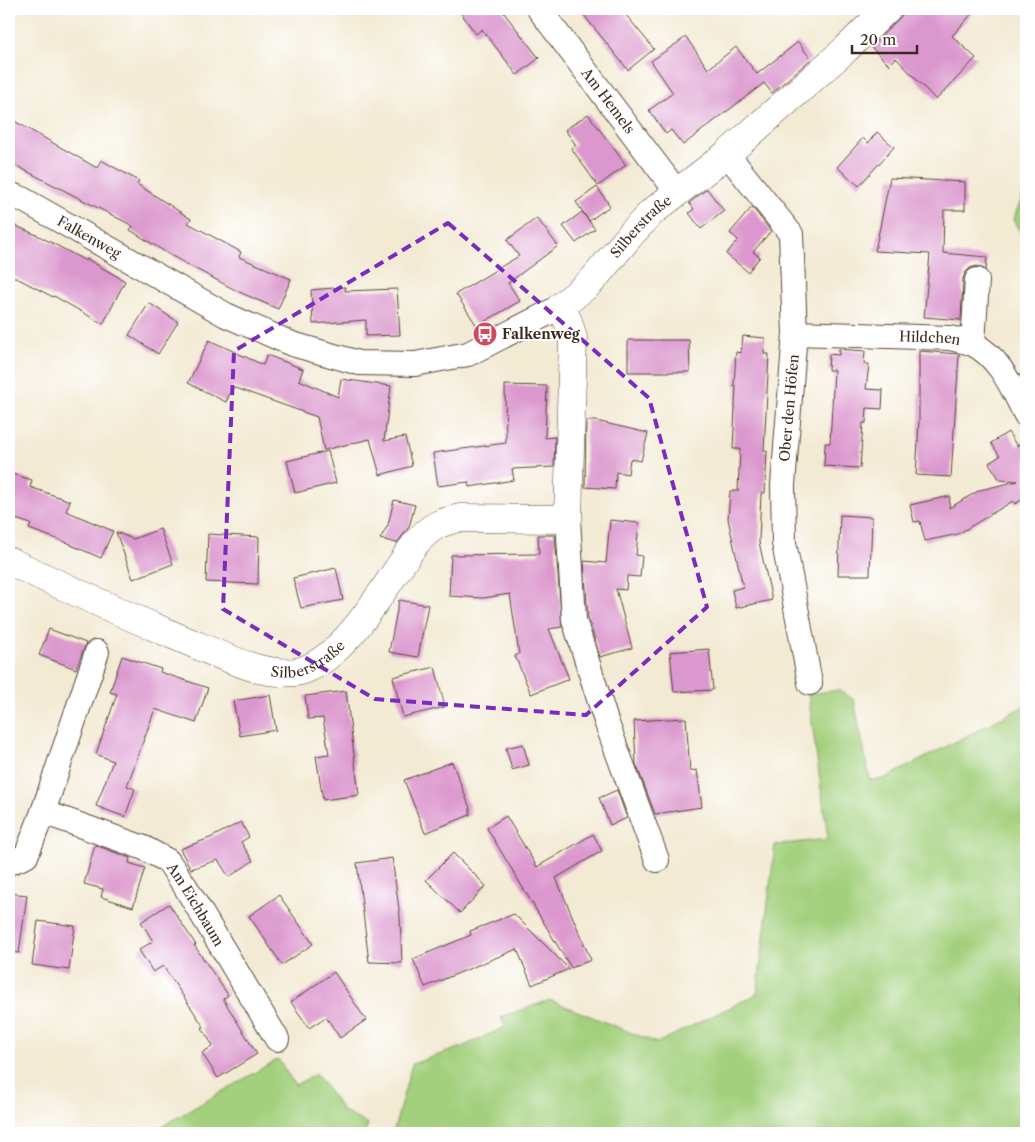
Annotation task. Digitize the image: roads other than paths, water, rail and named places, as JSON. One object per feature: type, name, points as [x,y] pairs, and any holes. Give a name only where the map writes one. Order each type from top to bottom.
[{"type":"street","name":"Am Hemels","points":[[539,9],[677,192]]},
{"type":"street","name":"Silberstraße","points":[[560,307],[591,282],[652,212],[727,154],[846,49],[887,9]]},
{"type":"street","name":"Ober den Höfen","points":[[727,154],[791,234],[795,333],[783,485],[784,543],[810,683]]},
{"type":"street","name":"Falkenweg","points":[[9,194],[22,199],[226,316],[292,344],[359,363],[415,364],[468,354],[560,307]]},
{"type":"street","points":[[973,344],[977,280]]},
{"type":"street","points":[[560,307],[568,321],[573,338],[568,519],[574,620],[606,721],[657,860]]},
{"type":"street","name":"Hildchen","points":[[795,333],[950,338],[973,344],[1004,372],[1026,415]]},
{"type":"street","name":"Silberstraße","points":[[9,561],[112,609],[233,660],[260,669],[281,672],[303,670],[320,661],[336,648],[352,633],[416,543],[428,530],[443,521],[460,518],[568,519]]},
{"type":"street","points":[[9,863],[26,856],[43,812],[97,652]]},
{"type":"street","name":"Am Eichbaum","points":[[43,812],[144,848],[168,861],[277,1039]]},
{"type":"place","name":"Falkenweg","points":[[485,334]]}]
